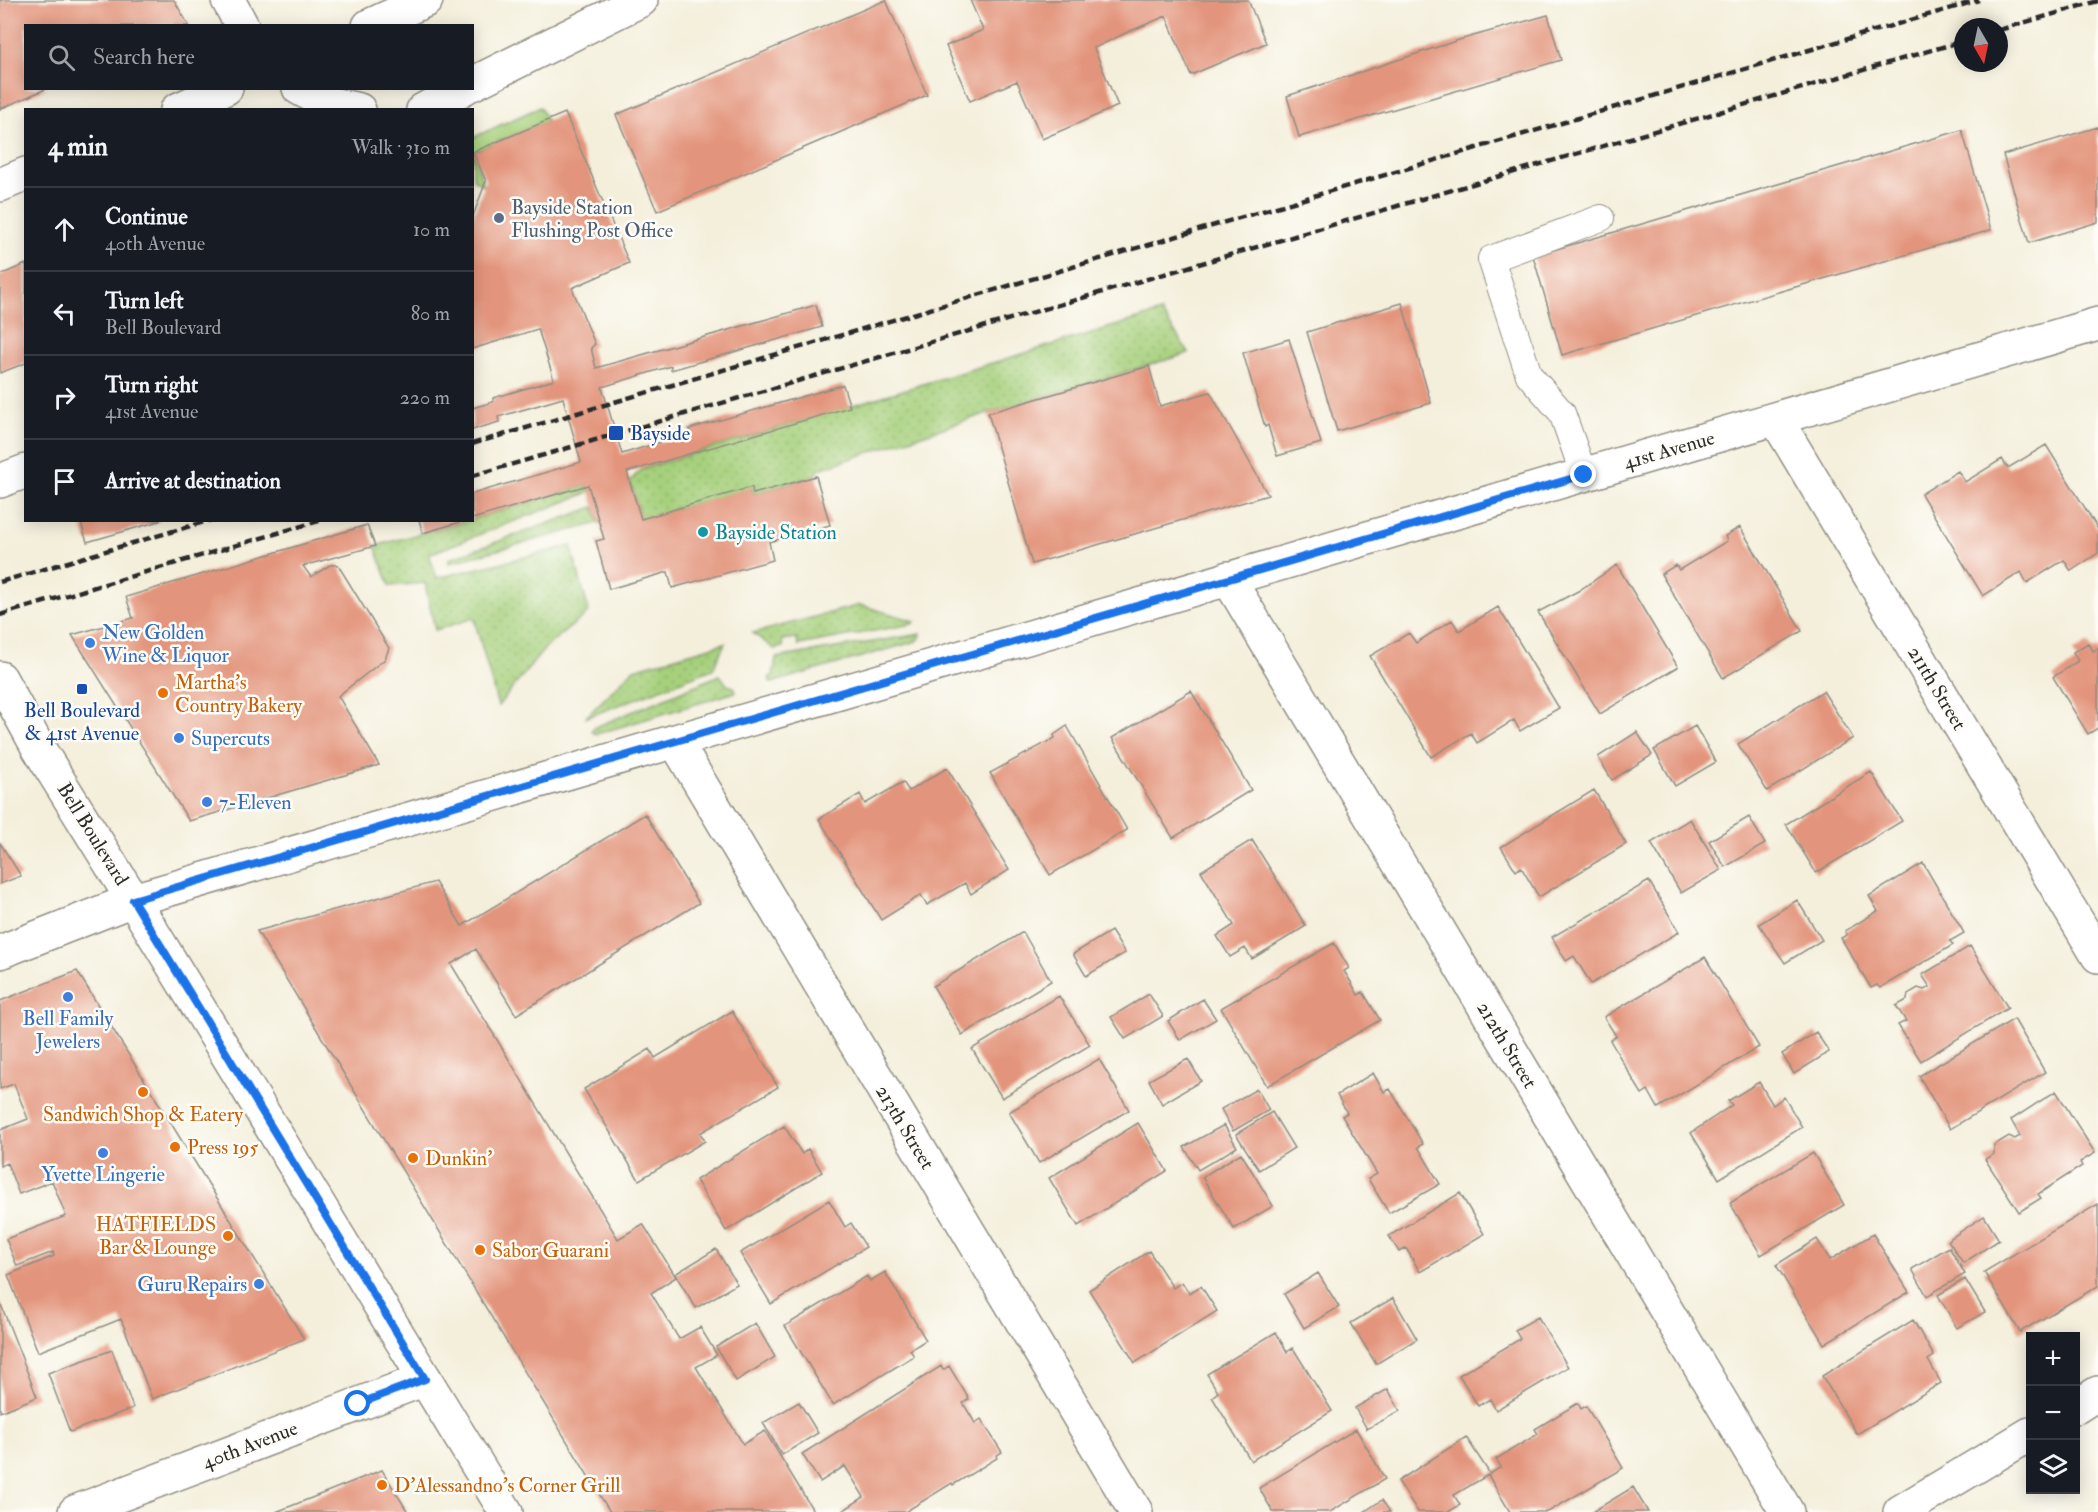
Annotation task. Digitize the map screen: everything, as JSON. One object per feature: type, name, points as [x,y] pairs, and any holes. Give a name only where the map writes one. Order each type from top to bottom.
[{"type":"street","points":[[228,0],[241,24]]},
{"type":"street","points":[[373,24],[426,0]]},
{"type":"street","points":[[474,83],[641,0]]},
{"type":"street","points":[[181,108],[222,90]]},
{"type":"street","points":[[277,90],[285,108]]},
{"type":"street","points":[[303,90],[324,102],[350,108]]},
{"type":"street","points":[[427,108],[460,90]]},
{"type":"street","points":[[0,185],[24,175]]},
{"type":"street","name":"41st Avenue","points":[[0,952],[133,900],[2098,324]]},
{"type":"street","name":"211th Street","points":[[1776,419],[2098,956]]},
{"type":"street","points":[[0,481],[24,472]]},
{"type":"street","name":"212th Street","points":[[1228,578],[1787,1512]]},
{"type":"street","name":"Bell Boulevard","points":[[0,678],[39,749],[506,1512]]},
{"type":"street","name":"213th Street","points":[[675,741],[1136,1512]]},
{"type":"street","name":"40th Avenue","points":[[75,1512],[425,1379]]},
{"type":"street","points":[[2080,1404],[2098,1393]]},
{"type":"street","points":[[1900,1512],[2026,1437]]},
{"type":"lane","points":[[1584,475],[1562,414],[1529,375],[1491,259],[1601,218]]},
{"type":"green space","points":[[540,107],[547,121],[474,152],[474,137]]},
{"type":"green space","points":[[474,155],[484,186],[474,180]]},
{"type":"green space","points":[[1161,312],[1189,353],[988,413],[819,469],[816,476],[753,494],[752,488],[641,519],[630,481],[642,469]]},
{"type":"green space","points":[[588,485],[590,492],[429,554],[437,578],[571,546],[589,612],[546,647],[498,706],[474,618],[435,630],[425,583],[390,586],[375,546],[462,522],[474,522],[474,519]]},
{"type":"green space","points":[[594,507],[599,523],[449,563],[449,559]]},
{"type":"green space","points":[[860,605],[915,621],[912,624],[798,645],[797,638],[782,640],[783,647],[774,649],[753,633]]},
{"type":"green space","points":[[921,634],[917,641],[771,683],[769,678],[773,675],[776,658]]},
{"type":"green space","points":[[725,643],[713,669],[585,718],[634,669]]},
{"type":"green space","points":[[720,675],[727,685],[734,687],[736,692],[597,734],[592,732],[593,728]]},
{"type":"building","points":[[0,0],[174,0],[188,24],[24,24],[24,90],[43,90],[0,109]]},
{"type":"building","points":[[886,0],[927,95],[657,211],[616,115]]},
{"type":"building","points":[[970,0],[1248,0],[1266,43],[1191,75],[1166,16],[1128,32],[1094,48],[1118,106],[1042,139],[1017,81],[970,101],[946,46],[983,30]]},
{"type":"building","points":[[1548,15],[1561,60],[1299,137],[1287,96],[1459,40]]},
{"type":"building","points":[[565,113],[629,263],[572,288],[595,344],[591,348],[596,368],[816,305],[822,327],[671,370],[671,366],[602,387],[622,454],[690,433],[689,429],[843,385],[850,407],[627,472],[641,519],[752,487],[753,494],[816,476],[830,525],[769,542],[773,560],[672,588],[668,572],[609,589],[596,541],[604,539],[588,485],[474,518],[474,493],[581,462],[563,398],[498,417],[499,422],[474,429],[474,407],[493,402],[493,398],[554,380],[538,329],[474,348],[474,214],[486,181],[474,152]]},
{"type":"building","points":[[2098,127],[2098,222],[2029,243],[2003,155]]},
{"type":"building","points":[[1962,130],[1991,230],[1562,355],[1533,256]]},
{"type":"building","points":[[24,265],[24,364],[0,373],[0,275]]},
{"type":"building","points":[[1402,303],[1431,403],[1337,431],[1307,332]]},
{"type":"building","points":[[1289,339],[1321,443],[1277,456],[1268,425],[1265,427],[1243,353]]},
{"type":"building","points":[[1149,366],[1160,406],[1210,392],[1268,495],[1032,564],[988,413]]},
{"type":"building","points":[[2046,445],[2098,529],[2098,553],[2071,571],[2064,560],[2027,583],[2021,572],[1983,596],[1921,494],[1958,471],[1965,482],[2002,459],[2008,468]]},
{"type":"building","points":[[81,522],[157,522],[87,542]]},
{"type":"building","points":[[420,522],[461,522],[423,533]]},
{"type":"building","points":[[367,525],[375,546],[303,566],[311,577],[330,565],[338,565],[389,648],[385,659],[338,696],[379,765],[189,821],[72,635],[133,618],[126,597]]},
{"type":"building","points":[[1740,527],[1802,631],[1723,678],[1661,574],[1676,565],[1679,570],[1727,541],[1725,536]]},
{"type":"building","points":[[1617,565],[1678,667],[1600,714],[1538,612],[1578,591]]},
{"type":"building","points":[[1498,607],[1559,708],[1520,731],[1514,720],[1477,743],[1471,733],[1431,757],[1370,656],[1409,633],[1416,643],[1452,620],[1459,631]]},
{"type":"building","points":[[2088,643],[2093,651],[2098,648],[2098,728],[2088,734],[2053,677],[2078,661],[2073,652]]},
{"type":"building","points":[[1191,691],[1251,790],[1173,838],[1112,738]]},
{"type":"building","points":[[1823,691],[1853,738],[1767,791],[1738,744]]},
{"type":"building","points":[[1067,726],[1127,830],[1050,875],[990,773],[1055,738],[1054,735]]},
{"type":"building","points":[[1695,726],[1716,762],[1675,786],[1654,750]]},
{"type":"building","points":[[1637,732],[1652,755],[1612,780],[1598,757]]},
{"type":"building","points":[[947,768],[1009,870],[971,894],[965,883],[927,905],[921,895],[881,920],[819,819],[860,794],[865,804],[903,782],[909,791]]},
{"type":"building","points":[[1871,772],[1902,821],[1816,873],[1786,824]]},
{"type":"building","points":[[1594,790],[1626,844],[1539,897],[1521,867],[1516,871],[1501,847]]},
{"type":"building","points":[[645,814],[699,903],[516,1015],[476,949],[451,964],[618,1239],[643,1224],[676,1277],[651,1293],[679,1339],[700,1327],[717,1355],[696,1367],[743,1444],[765,1431],[814,1512],[610,1512],[257,931],[435,882],[462,926]]},
{"type":"building","points":[[1749,817],[1765,844],[1725,867],[1709,841]]},
{"type":"building","points":[[1690,819],[1721,870],[1681,893],[1651,843]]},
{"type":"building","points":[[1252,840],[1306,926],[1252,959],[1245,948],[1230,957],[1217,936],[1234,925],[1201,871]]},
{"type":"building","points":[[0,843],[21,876],[0,884]]},
{"type":"building","points":[[1923,863],[1964,933],[1950,941],[1953,945],[1880,988],[1877,985],[1871,988],[1841,938],[1847,935],[1845,931],[1878,911],[1869,896]]},
{"type":"building","points":[[1649,881],[1679,932],[1591,984],[1574,956],[1566,961],[1552,937]]},
{"type":"building","points":[[1797,900],[1822,940],[1785,963],[1759,924]]},
{"type":"building","points":[[1111,931],[1125,953],[1086,976],[1073,954]]},
{"type":"building","points":[[1023,932],[1051,981],[962,1035],[933,986]]},
{"type":"building","points":[[1334,943],[1349,968],[1344,971],[1358,995],[1363,992],[1380,1020],[1267,1086],[1221,1008]]},
{"type":"building","points":[[1970,946],[2008,1008],[1921,1061],[1898,1025],[1906,1021],[1896,1006],[1907,1000],[1908,994],[1918,988],[1924,990],[1930,987],[1922,975]]},
{"type":"building","points":[[1705,957],[1759,1047],[1658,1108],[1648,1090],[1642,1094],[1625,1066],[1610,1040],[1616,1036],[1604,1017]]},
{"type":"building","points":[[77,971],[304,1339],[152,1399],[121,1319],[38,1352],[8,1275],[54,1256],[53,1252],[17,1266],[6,1239],[66,1216],[52,1181],[19,1194],[7,1163],[0,1166],[0,1130],[28,1119],[14,1084],[0,1089],[0,1001]]},
{"type":"building","points":[[1149,994],[1163,1016],[1125,1039],[1111,1017]]},
{"type":"building","points":[[1059,996],[1090,1045],[1002,1098],[972,1049]]},
{"type":"building","points":[[1203,999],[1216,1019],[1180,1040],[1168,1021]]},
{"type":"building","points":[[732,1011],[778,1087],[700,1133],[705,1141],[639,1180],[584,1089],[650,1049],[655,1058]]},
{"type":"building","points":[[2014,1019],[2045,1072],[1950,1129],[1919,1076]]},
{"type":"building","points":[[1816,1032],[1829,1052],[1794,1074],[1782,1054]]},
{"type":"building","points":[[1099,1059],[1129,1110],[1039,1163],[1009,1112]]},
{"type":"building","points":[[1188,1059],[1201,1081],[1162,1104],[1149,1080]]},
{"type":"building","points":[[1373,1073],[1384,1092],[1390,1089],[1423,1144],[1418,1147],[1440,1184],[1389,1213],[1368,1179],[1377,1174],[1342,1116],[1347,1113],[1337,1095]]},
{"type":"building","points":[[1759,1082],[1773,1105],[1784,1097],[1802,1127],[1719,1179],[1691,1133],[1732,1105],[1728,1101]]},
{"type":"building","points":[[1257,1089],[1269,1110],[1233,1131],[1221,1109]]},
{"type":"building","points":[[2056,1091],[2095,1153],[2080,1162],[2082,1166],[2038,1194],[2041,1198],[2019,1212],[1985,1159],[1994,1154],[1994,1145],[2009,1136],[2015,1139],[2020,1136],[2011,1120]]},
{"type":"building","points":[[1272,1112],[1294,1148],[1259,1170],[1236,1134]]},
{"type":"building","points":[[1138,1123],[1167,1171],[1078,1226],[1049,1178]]},
{"type":"building","points":[[1224,1125],[1237,1147],[1198,1170],[1184,1147]]},
{"type":"building","points":[[784,1126],[802,1154],[808,1149],[822,1172],[726,1231],[696,1180]]},
{"type":"building","points":[[1241,1153],[1273,1206],[1234,1229],[1202,1177]]},
{"type":"building","points":[[1813,1153],[1844,1205],[1761,1255],[1730,1203]]},
{"type":"building","points":[[1460,1193],[1484,1234],[1420,1272],[1406,1248],[1399,1252],[1389,1236]]},
{"type":"building","points":[[829,1200],[845,1227],[851,1223],[866,1247],[771,1304],[740,1253]]},
{"type":"building","points":[[2098,1204],[2098,1286],[2020,1332],[1984,1272]]},
{"type":"building","points":[[1984,1216],[1999,1240],[1963,1263],[1948,1240]]},
{"type":"building","points":[[1873,1234],[1909,1292],[1824,1344],[1776,1265],[1817,1239],[1830,1260]]},
{"type":"building","points":[[1949,1247],[1965,1274],[1927,1296],[1912,1269]]},
{"type":"building","points":[[716,1249],[737,1284],[696,1308],[675,1274]]},
{"type":"building","points":[[1149,1251],[1173,1288],[1182,1282],[1189,1293],[1201,1286],[1217,1311],[1135,1363],[1089,1290]]},
{"type":"building","points":[[885,1272],[926,1340],[910,1350],[914,1356],[833,1405],[785,1326],[867,1276],[870,1281]]},
{"type":"building","points":[[1318,1273],[1339,1307],[1304,1328],[1284,1294]]},
{"type":"building","points":[[1965,1279],[1985,1312],[1957,1328],[1938,1295]]},
{"type":"building","points":[[1393,1298],[1417,1339],[1376,1364],[1351,1323]]},
{"type":"building","points":[[0,1302],[37,1397],[0,1412]]},
{"type":"building","points":[[1538,1317],[1568,1367],[1496,1410],[1490,1399],[1478,1406],[1459,1375],[1520,1339],[1515,1330]]},
{"type":"building","points":[[1913,1320],[1934,1356],[1928,1360],[1941,1383],[1857,1434],[1822,1376]]},
{"type":"building","points":[[755,1323],[775,1357],[736,1381],[716,1347]]},
{"type":"building","points":[[1276,1332],[1287,1352],[1293,1348],[1332,1411],[1251,1461],[1212,1397],[1218,1392],[1207,1374]]},
{"type":"building","points":[[112,1350],[133,1408],[70,1432],[48,1373]]},
{"type":"building","points":[[941,1366],[943,1370],[949,1366],[969,1399],[963,1403],[975,1423],[981,1419],[1002,1452],[996,1456],[997,1458],[905,1512],[841,1512],[864,1497],[845,1466],[820,1482],[802,1454]]},
{"type":"building","points":[[1388,1389],[1400,1411],[1367,1429],[1355,1408]]},
{"type":"building","points":[[799,1402],[818,1433],[782,1455],[763,1423]]},
{"type":"building","points":[[1578,1403],[1581,1409],[1586,1406],[1623,1468],[1548,1512],[1510,1512],[1488,1475],[1454,1495],[1460,1505],[1448,1512],[1418,1512],[1398,1481],[1466,1437],[1490,1474],[1501,1467],[1496,1459],[1538,1434],[1535,1429]]},
{"type":"building","points":[[1356,1429],[1385,1479],[1330,1512],[1273,1512],[1259,1488]]},
{"type":"building","points":[[382,1470],[408,1512],[276,1512]]},
{"type":"building","points":[[1633,1487],[1648,1512],[1592,1512]]},
{"type":"building","points":[[1382,1500],[1390,1512],[1364,1512]]},
{"type":"railway","points":[[474,443],[1979,0]]},
{"type":"railway","points":[[2008,27],[2098,1]]},
{"type":"railway","points":[[474,475],[1954,44]]},
{"type":"railway","points":[[0,582],[204,522]]},
{"type":"railway","points":[[0,615],[315,522]]},
{"type":"place","name":"Bayside Station Flushing Post Office","points":[[499,218]]},
{"type":"place","name":"Bayside","points":[[616,433]]},
{"type":"place","name":"Bayside Station","points":[[703,532]]},
{"type":"place","name":"New Golden Wine & Liquor","points":[[90,643]]},
{"type":"place","name":"Bell Boulevard & 41st Avenue","points":[[82,689]]},
{"type":"place","name":"Martha's Country Bakery","points":[[163,693]]},
{"type":"place","name":"Supercuts","points":[[179,738]]},
{"type":"place","name":"7-Eleven","points":[[207,802]]},
{"type":"place","name":"Bell Family Jewelers","points":[[68,997]]},
{"type":"place","name":"Sandwich Shop & Eatery","points":[[143,1092]]},
{"type":"place","name":"Press 195","points":[[175,1147]]},
{"type":"place","name":"Yvette Lingerie","points":[[103,1153]]},
{"type":"place","name":"Dunkin'","points":[[413,1158]]},
{"type":"place","name":"HATFIELDS Bar & Lounge","points":[[228,1236]]},
{"type":"place","name":"Sabor Guarani","points":[[480,1250]]},
{"type":"place","name":"Guru Repairs","points":[[259,1284]]},
{"type":"place","name":"D'Alessandno's Corner Grill","points":[[382,1485]]},
{"type":"route","points":[[358,1404],[425,1379],[133,900],[1584,475]]}]
